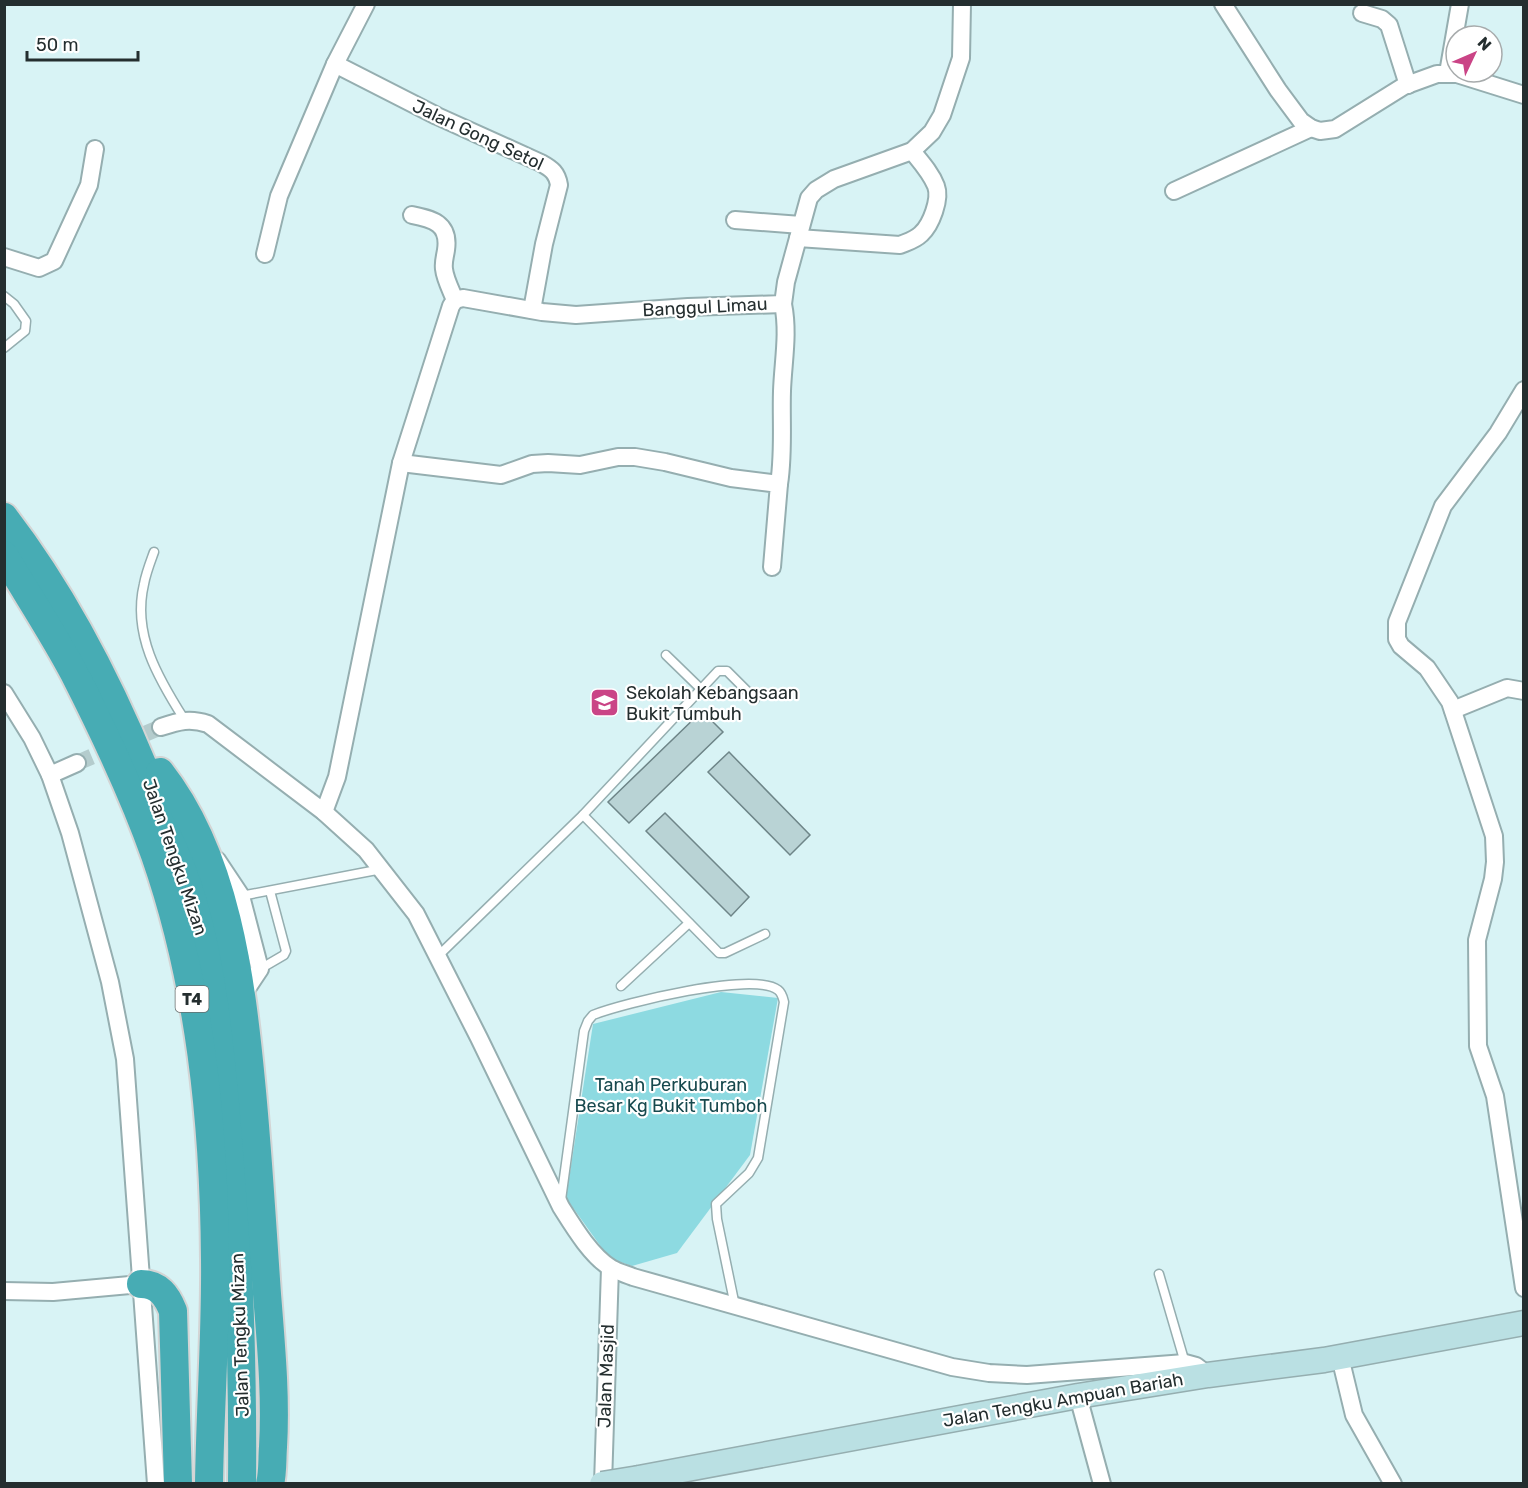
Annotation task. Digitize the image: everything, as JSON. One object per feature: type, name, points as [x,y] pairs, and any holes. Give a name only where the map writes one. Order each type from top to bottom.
[{"type":"highway","name":"Jalan Tengku Mizan","points":[[4,517],[63,603],[92,654],[129,733],[170,831],[193,897],[209,958],[224,1038],[231,1116],[243,1390],[242,1484]]},
{"type":"highway","name":"Jalan Tengku Mizan","points":[[4,555],[73,671],[110,746],[138,811],[156,857],[190,987],[204,1070],[212,1170],[215,1261],[209,1484]]},
{"type":"highway","points":[[4,570],[32,602]]},
{"type":"highway","points":[[129,733],[168,782],[197,833],[217,885],[230,933],[246,1028],[258,1161],[275,1416],[283,1461],[291,1484]]},
{"type":"highway","points":[[215,1261],[226,1371],[227,1484]]},
{"type":"highway","points":[[141,1284],[159,1289],[168,1298],[173,1311],[178,1484]]},
{"type":"highway","points":[[270,1484],[275,1416]]},
{"type":"main road","name":"Jalan Tengku Ampuan Bariah","points":[[603,1484],[1078,1396],[1340,1357],[1524,1323]]},
{"type":"street","points":[[265,254],[279,196],[335,64],[366,4]]},
{"type":"street","name":"Banggul Limau","points":[[455,300],[463,298],[576,315],[688,306],[783,304],[784,290],[809,198],[834,179],[912,151],[932,132],[942,115],[954,83],[962,50],[962,4]]},
{"type":"street","points":[[1223,4],[1278,90],[1301,121],[1320,131],[1335,129],[1408,85],[1444,73]]},
{"type":"street","points":[[1457,24],[1460,4]]},
{"type":"street","points":[[1362,13],[1382,19],[1389,26],[1408,85]]},
{"type":"street","name":"Jalan Gong Setol","points":[[335,64],[437,116],[552,169],[559,185],[544,244],[532,310]]},
{"type":"street","points":[[1494,84],[1524,95]]},
{"type":"street","points":[[1174,191],[1311,128]]},
{"type":"street","points":[[4,257],[39,268],[54,261],[89,185],[95,149]]},
{"type":"street","points":[[735,220],[900,245],[913,240],[927,228],[938,198],[932,177],[912,151]]},
{"type":"street","points":[[324,812],[337,777],[401,463],[451,306],[455,300],[444,273],[443,266],[447,248],[443,230],[434,220],[412,215]]},
{"type":"street","points":[[772,567],[782,462],[782,392],[786,337],[783,304]]},
{"type":"street","points":[[1524,390],[1498,433],[1443,506],[1397,622],[1397,639],[1401,646],[1427,668],[1450,702],[1494,836],[1493,879],[1477,940],[1478,1046],[1495,1096],[1524,1288]]},
{"type":"street","points":[[401,463],[501,475],[532,464],[580,465],[618,457],[635,457],[731,478],[779,483]]},
{"type":"street","points":[[1453,710],[1508,688],[1524,691]]},
{"type":"street","points":[[4,693],[32,738],[50,775],[70,833],[110,982],[125,1059],[156,1484]]},
{"type":"street","points":[[161,727],[184,719],[208,724],[324,812],[366,850],[382,869],[416,914],[561,1207],[585,1243],[610,1268],[633,1277],[735,1306],[952,1366],[989,1373],[1027,1375],[1185,1363],[1196,1366],[1208,1375]]},
{"type":"street","points":[[50,775],[77,764]]},
{"type":"street","points":[[197,833],[241,896],[260,969],[241,998]]},
{"type":"street","name":"Jalan Masjid","points":[[603,1484],[610,1268]]},
{"type":"street","points":[[5,1291],[53,1292],[141,1284]]},
{"type":"street","points":[[1340,1357],[1354,1415],[1394,1484]]},
{"type":"street","points":[[1078,1396],[1102,1484]]},
{"type":"lane","points":[[4,296],[14,304],[26,321],[25,331],[4,348]]},
{"type":"lane","points":[[154,552],[143,585],[141,620],[148,653],[162,686],[184,719]]},
{"type":"lane","points":[[666,656],[700,689]]},
{"type":"lane","points":[[438,956],[583,815],[718,671],[727,671],[755,699]]},
{"type":"lane","points":[[583,815],[719,953],[725,953],[765,934]]},
{"type":"lane","points":[[241,896],[382,869]]},
{"type":"lane","points":[[260,969],[284,955],[286,951],[270,891]]},
{"type":"lane","points":[[621,986],[689,923]]},
{"type":"lane","points":[[561,1207],[565,1162],[584,1031],[593,1015],[670,995],[720,986],[753,983],[776,989],[781,992],[784,1002],[758,1158],[749,1173],[716,1204],[735,1306]]},
{"type":"lane","points":[[1159,1274],[1185,1363]]},
{"type":"green space","name":"Tanah Perkuburan Besar Kg Bukit Tumboh","points":[[721,992],[778,998],[750,1155],[677,1253],[632,1266],[609,1258],[566,1198],[593,1024]]},
{"type":"building","points":[[702,711],[723,732],[629,823],[608,802]]},
{"type":"building","points":[[729,752],[810,835],[790,855],[708,772]]},
{"type":"building","points":[[665,813],[749,897],[731,916],[646,831]]},
{"type":"tunnel","points":[[77,763],[161,727]]},
{"type":"place","name":"Sekolah Kebangsaan Bukit Tumbuh","points":[[605,703]]}]
